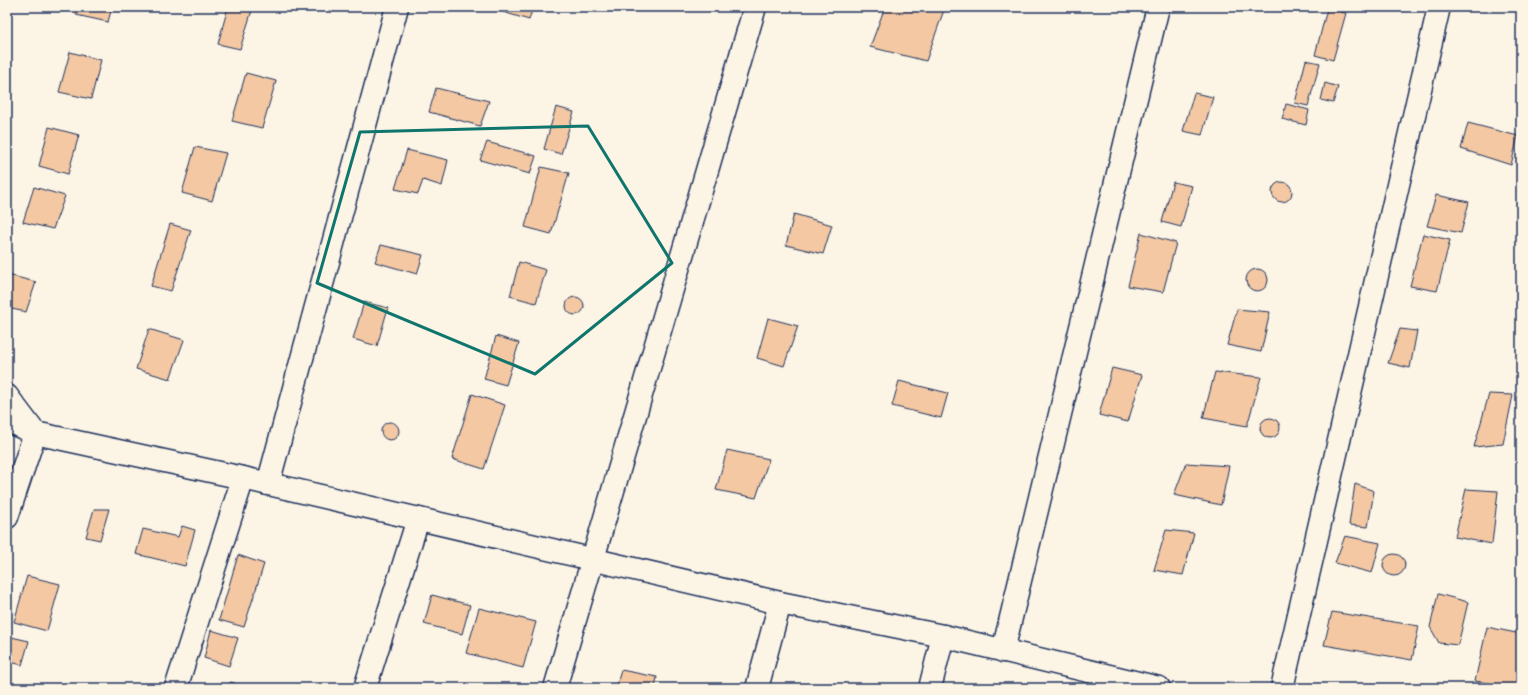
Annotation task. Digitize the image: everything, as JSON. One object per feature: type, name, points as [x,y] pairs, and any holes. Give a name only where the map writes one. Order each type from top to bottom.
[{"type":"street","points":[[268,484],[397,7]]},
{"type":"street","points":[[555,688],[755,7]]},
{"type":"street","points":[[1003,651],[1158,7]]},
{"type":"street","points":[[1282,688],[1439,7]]},
{"type":"street","points":[[7,396],[35,433]]},
{"type":"street","points":[[7,421],[35,433],[243,478],[780,603],[943,636],[1155,688]]},
{"type":"street","points":[[7,517],[35,433]]},
{"type":"street","points":[[176,688],[243,478]]},
{"type":"street","points":[[365,688],[418,519]]},
{"type":"street","points":[[757,688],[780,603]]},
{"type":"street","points":[[930,688],[943,636]]},
{"type":"highlighted area","points":[[588,126],[672,263],[535,374],[317,283],[360,132]]},
{"type":"building","points":[[78,7],[112,7],[108,22],[76,15]]},
{"type":"building","points":[[228,7],[253,7],[240,49],[218,44]]},
{"type":"building","points":[[487,7],[533,7],[529,20]]},
{"type":"building","points":[[885,7],[945,7],[926,61],[870,47]]},
{"type":"building","points":[[1327,9],[1346,13],[1333,60],[1315,55]]},
{"type":"building","points":[[70,52],[101,60],[91,99],[59,92]]},
{"type":"building","points":[[1306,60],[1320,63],[1308,106],[1295,103]]},
{"type":"building","points":[[246,73],[276,81],[262,128],[232,121]]},
{"type":"building","points":[[1325,83],[1338,87],[1333,103],[1321,100]]},
{"type":"building","points":[[436,88],[489,101],[480,126],[429,112]]},
{"type":"building","points":[[1194,93],[1213,97],[1202,135],[1183,131]]},
{"type":"building","points":[[1286,104],[1309,110],[1306,125],[1282,119]]},
{"type":"building","points":[[556,107],[574,112],[561,154],[544,149]]},
{"type":"building","points":[[1468,123],[1518,136],[1511,165],[1461,149]]},
{"type":"building","points":[[49,127],[79,135],[68,174],[39,166]]},
{"type":"building","points":[[487,142],[536,156],[530,174],[480,160]]},
{"type":"building","points":[[195,147],[226,153],[212,201],[182,193]]},
{"type":"building","points":[[407,150],[448,160],[442,186],[423,180],[418,194],[395,189]]},
{"type":"building","points":[[541,167],[569,173],[551,234],[525,227]]},
{"type":"building","points":[[1173,182],[1192,186],[1181,227],[1162,222]]},
{"type":"building","points":[[1282,182],[1289,185],[1292,192],[1289,199],[1282,202],[1275,199],[1272,192],[1275,185]]},
{"type":"building","points":[[34,187],[65,196],[53,229],[23,222]]},
{"type":"building","points":[[1436,195],[1469,202],[1461,233],[1427,226]]},
{"type":"building","points":[[794,214],[832,225],[823,254],[786,245]]},
{"type":"building","points":[[170,224],[191,230],[171,291],[151,286]]},
{"type":"building","points":[[1141,233],[1176,243],[1163,292],[1128,286]]},
{"type":"building","points":[[1423,234],[1450,240],[1437,291],[1410,286]]},
{"type":"building","points":[[381,245],[423,255],[417,274],[375,262]]},
{"type":"building","points":[[519,262],[546,270],[536,303],[510,296]]},
{"type":"building","points":[[1257,269],[1265,272],[1268,280],[1265,288],[1257,291],[1249,288],[1246,280],[1249,272]]},
{"type":"building","points":[[8,275],[36,282],[26,312],[7,308]]},
{"type":"building","points":[[571,297],[579,297],[584,302],[582,313],[579,315],[571,315],[566,310],[566,302]]},
{"type":"building","points":[[364,302],[388,308],[377,346],[353,339]]},
{"type":"building","points":[[1237,309],[1270,312],[1261,352],[1227,345]]},
{"type":"building","points":[[768,318],[798,326],[784,366],[757,358]]},
{"type":"building","points":[[149,329],[184,340],[170,379],[136,369]]},
{"type":"building","points":[[1400,329],[1417,331],[1410,368],[1388,363]]},
{"type":"building","points":[[496,336],[519,343],[506,385],[484,379]]},
{"type":"building","points":[[1112,368],[1142,375],[1128,422],[1099,415]]},
{"type":"building","points":[[1215,372],[1261,377],[1247,426],[1203,418]]},
{"type":"building","points":[[899,381],[948,393],[941,418],[892,406]]},
{"type":"building","points":[[472,394],[505,405],[484,469],[452,459]]},
{"type":"building","points":[[1489,394],[1513,395],[1503,444],[1474,447]]},
{"type":"building","points":[[1266,418],[1274,418],[1280,424],[1280,432],[1274,438],[1266,438],[1260,432],[1260,424]]},
{"type":"building","points":[[386,422],[394,422],[399,427],[397,438],[394,440],[386,440],[381,435],[381,427]]},
{"type":"building","points":[[727,450],[769,459],[756,498],[716,490]]},
{"type":"building","points":[[1186,463],[1229,466],[1221,505],[1174,495]]},
{"type":"building","points":[[1355,484],[1374,491],[1368,527],[1349,525]]},
{"type":"building","points":[[1466,489],[1498,491],[1492,544],[1455,537]]},
{"type":"building","points":[[94,509],[109,509],[100,540],[86,537]]},
{"type":"building","points":[[182,526],[195,530],[185,566],[136,554],[143,529],[178,537]]},
{"type":"building","points":[[1166,530],[1194,533],[1183,575],[1154,570]]},
{"type":"building","points":[[1345,536],[1380,543],[1372,573],[1335,563]]},
{"type":"building","points":[[1394,554],[1398,555],[1404,561],[1404,569],[1398,575],[1394,576],[1390,575],[1384,569],[1383,565],[1384,561],[1390,555]]},
{"type":"building","points":[[238,555],[264,564],[244,627],[219,620]]},
{"type":"building","points":[[27,576],[60,584],[47,631],[14,622]]},
{"type":"building","points":[[1438,594],[1468,602],[1458,645],[1439,643],[1430,627]]},
{"type":"building","points":[[432,595],[470,605],[462,634],[424,624]]},
{"type":"building","points":[[479,608],[536,622],[523,668],[466,653]]},
{"type":"building","points":[[1332,612],[1419,626],[1412,660],[1324,645]]},
{"type":"building","points":[[1487,627],[1521,634],[1521,675],[1518,688],[1475,681]]},
{"type":"building","points":[[211,630],[238,638],[229,666],[204,658]]},
{"type":"building","points":[[7,636],[29,641],[22,665],[7,661]]},
{"type":"building","points":[[621,670],[657,677],[655,688],[616,688]]},
{"type":"building","points":[[231,682],[237,684],[240,688],[223,688]]}]
